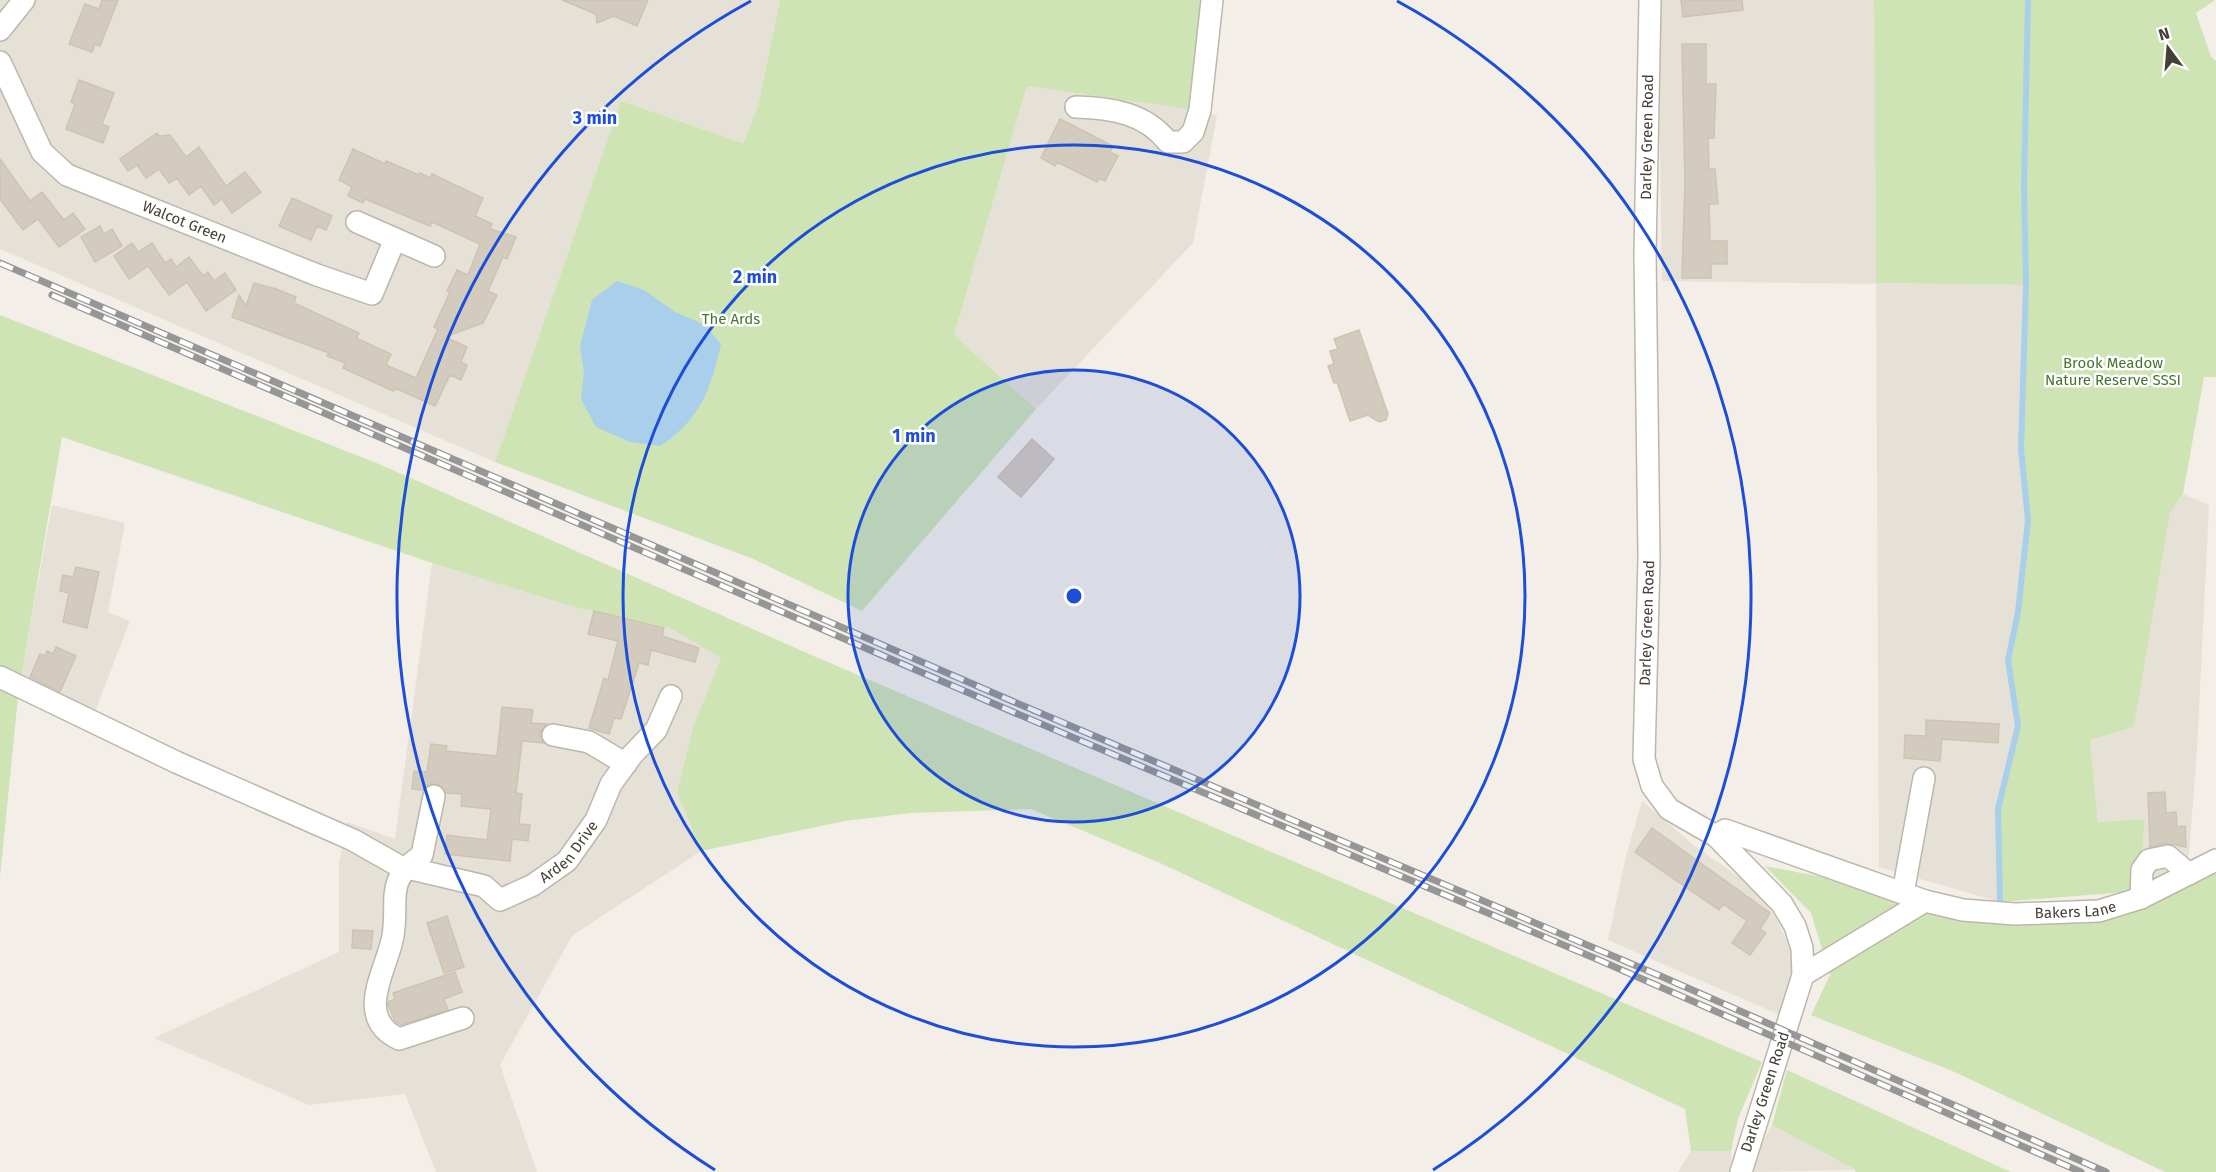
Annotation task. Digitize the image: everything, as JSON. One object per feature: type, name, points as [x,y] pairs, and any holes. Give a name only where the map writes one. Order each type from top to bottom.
[{"type":"street","points":[[0,30],[24,0]]},
{"type":"street","points":[[1076,107],[1127,112],[1158,129],[1168,142],[1183,142],[1193,132],[1200,110],[1212,0]]},
{"type":"street","name":"Darley Green Road","points":[[1650,0],[1645,253],[1649,558],[1644,759],[1652,786],[1669,809],[1716,836],[1782,904],[1795,926],[1802,948],[1803,975],[1742,1172]]},
{"type":"street","name":"Walcot Green","points":[[0,62],[42,153],[67,176],[317,275],[372,294],[395,239]]},
{"type":"street","points":[[357,222],[434,256]]},
{"type":"street","points":[[8,681],[176,762],[353,840],[399,866],[405,867]]},
{"type":"street","name":"Arden Drive","points":[[405,867],[484,886],[500,900],[522,890],[567,861],[596,820],[611,784],[656,730],[671,696]]},
{"type":"street","points":[[553,735],[589,742],[626,764]]},
{"type":"street","points":[[1903,893],[1924,778]]},
{"type":"street","points":[[434,796],[422,855],[405,867],[394,890],[393,938],[374,995],[382,1025],[390,1035],[399,1039],[463,1018]]},
{"type":"street","name":"Bakers Lane","points":[[1716,836],[1725,830],[1925,901],[1963,910],[2015,914],[2099,912],[2141,898],[2216,860]]},
{"type":"street","points":[[2141,898],[2142,870],[2149,860],[2159,855],[2168,856],[2188,874]]},
{"type":"street","points":[[1803,975],[1925,901]]},
{"type":"shaded area","points":[[0,0],[780,0],[758,106],[743,143],[621,101],[495,462],[0,249]]},
{"type":"shaded area","points":[[1661,0],[1874,0],[1876,283],[2026,285],[2021,449],[2028,520],[2018,612],[2008,660],[2018,726],[1998,809],[2000,902],[1879,867],[1876,284],[1662,281],[1658,29]]},
{"type":"shaded area","points":[[1027,86],[1200,110],[1217,116],[1193,243],[1036,409],[954,335]]},
{"type":"shaded area","points":[[2183,494],[2209,505],[2197,751],[2188,866],[2139,891],[2145,819],[2098,822],[2090,740],[2134,727],[2170,513]]},
{"type":"shaded area","points":[[52,505],[125,523],[108,612],[130,621],[94,714],[20,682]]},
{"type":"shaded area","points":[[432,563],[567,605],[672,629],[721,658],[694,724],[677,792],[701,851],[572,936],[500,1065],[537,1172],[436,1172],[405,1094],[309,1105],[154,1038],[339,952],[339,864],[347,822],[395,839]]},
{"type":"shaded area","points":[[1642,801],[1696,847],[1755,888],[1776,918],[1790,948],[1793,973],[1780,1015],[1608,940],[1626,856]]},
{"type":"shaded area","points":[[1772,1125],[1856,1170],[1752,1172],[1751,1164]]},
{"type":"shaded area","points":[[1691,1151],[1731,1151],[1732,1172],[1678,1172]]},
{"type":"green space","name":"The Ards","points":[[780,0],[1201,0],[1189,109],[1027,86],[954,335],[1036,409],[862,611],[751,558],[495,462],[621,101],[743,143],[758,106]]},
{"type":"green space","name":"Brook Meadow Nature Reserve SSSI","points":[[1874,0],[2215,0],[2196,13],[2211,57],[2216,61],[2216,377],[2204,377],[2183,494],[2170,513],[2134,727],[2090,740],[2098,822],[2145,819],[2139,891],[2000,902],[1998,809],[2018,726],[2008,660],[2018,612],[2028,520],[2021,449],[2026,285],[1876,283]]},
{"type":"green space","points":[[0,315],[379,464],[816,657],[1762,1062],[1738,1119],[1731,1151],[1691,1151],[1685,1109],[1160,863],[1031,809],[911,813],[845,821],[701,851],[677,792],[694,724],[721,658],[672,629],[567,605],[432,563],[62,437],[20,682],[14,695],[18,697],[0,877]]},
{"type":"green space","points":[[1765,866],[1879,888],[1936,916],[2054,923],[2216,867],[2216,1172],[2165,1172],[1957,1073],[1811,1015],[1830,975],[1811,913]]},
{"type":"green space","points":[[1787,1070],[2011,1172],[1855,1172],[1856,1170],[1772,1125]]},
{"type":"water","points":[[617,281],[644,290],[675,312],[705,325],[721,344],[713,375],[702,402],[685,425],[660,446],[630,442],[596,427],[581,399],[584,373],[580,346],[592,300]]},
{"type":"building","points":[[102,0],[118,0],[100,46],[95,44],[92,52],[69,44],[85,4],[99,9]]},
{"type":"building","points":[[562,0],[648,0],[637,26],[614,16],[597,23],[596,14]]},
{"type":"building","points":[[1681,0],[1742,0],[1743,10],[1683,17]]},
{"type":"building","points":[[1682,44],[1706,44],[1706,84],[1716,84],[1714,138],[1708,138],[1709,169],[1715,169],[1718,204],[1709,204],[1710,241],[1727,241],[1727,264],[1711,264],[1711,278],[1682,278],[1685,183]]},
{"type":"building","points":[[79,80],[114,93],[102,124],[109,127],[103,143],[66,129],[75,104],[71,102]]},
{"type":"building","points":[[1060,119],[1113,146],[1110,152],[1118,156],[1105,181],[1099,178],[1097,182],[1057,162],[1055,166],[1041,158]]},
{"type":"building","points":[[157,133],[159,136],[170,135],[186,157],[199,147],[226,186],[245,172],[261,192],[232,213],[222,199],[214,205],[201,186],[189,195],[177,178],[169,183],[159,169],[146,178],[137,165],[128,171],[120,159]]},
{"type":"building","points":[[353,149],[385,164],[386,161],[419,175],[420,173],[430,178],[432,174],[483,198],[475,216],[492,224],[490,229],[516,237],[507,259],[503,257],[488,291],[497,295],[483,323],[445,337],[467,347],[461,362],[467,365],[461,380],[450,375],[435,406],[395,388],[393,391],[343,368],[345,363],[327,356],[329,353],[232,317],[239,295],[246,306],[254,283],[276,289],[296,297],[294,303],[359,333],[356,338],[391,354],[386,365],[416,378],[438,329],[434,327],[457,270],[468,275],[480,244],[432,222],[430,226],[365,199],[363,203],[348,196],[352,187],[339,180]]},
{"type":"building","points":[[0,159],[30,201],[42,192],[64,220],[73,213],[85,229],[59,247],[38,219],[23,230],[0,199]]},
{"type":"building","points":[[292,198],[332,216],[326,230],[317,226],[311,240],[279,226]]},
{"type":"building","points":[[100,226],[104,234],[112,229],[122,246],[95,262],[81,237]]},
{"type":"building","points":[[132,243],[138,252],[152,243],[165,263],[171,259],[176,267],[189,257],[203,276],[208,272],[214,281],[225,273],[236,290],[206,311],[187,282],[169,295],[148,266],[129,279],[114,256]]},
{"type":"building","points":[[1359,330],[1388,414],[1386,420],[1379,422],[1368,415],[1350,421],[1337,382],[1334,383],[1328,366],[1334,364],[1330,351],[1338,349],[1334,339]]},
{"type":"building","points":[[1032,439],[1054,459],[1021,497],[998,477]]},
{"type":"building","points":[[76,567],[99,572],[87,628],[63,622],[69,593],[60,591],[63,575],[73,577]]},
{"type":"building","points":[[594,611],[664,628],[662,636],[699,648],[695,662],[651,650],[648,665],[639,663],[621,719],[614,718],[609,734],[589,728],[604,678],[608,680],[618,641],[588,634]]},
{"type":"building","points":[[56,647],[76,656],[60,692],[30,677],[40,654],[45,656],[47,651],[53,654]]},
{"type":"building","points":[[502,707],[533,710],[531,723],[546,724],[540,733],[544,743],[522,741],[516,793],[522,794],[519,824],[530,825],[528,841],[512,839],[510,861],[445,854],[447,835],[487,840],[491,809],[461,806],[462,794],[446,793],[437,784],[429,784],[423,790],[412,789],[414,771],[427,772],[431,744],[447,746],[446,751],[497,756]]},
{"type":"building","points":[[1926,720],[1999,724],[1998,743],[1942,739],[1940,761],[1904,758],[1905,735],[1926,736]]},
{"type":"building","points":[[2165,792],[2166,813],[2176,812],[2177,827],[2185,826],[2186,847],[2166,843],[2150,847],[2148,793]]},
{"type":"building","points":[[1652,828],[1770,913],[1760,929],[1766,933],[1750,955],[1732,943],[1747,921],[1723,904],[1719,910],[1635,852]]},
{"type":"building","points":[[447,916],[464,967],[444,973],[427,923]]},
{"type":"building","points":[[353,930],[373,931],[371,949],[352,948]]},
{"type":"building","points":[[455,972],[462,992],[444,999],[448,1010],[401,1025],[395,1021],[388,1005],[388,1002],[395,999],[393,993]]},
{"type":"waterway","points":[[2000,902],[1998,809],[2018,726],[2008,660],[2018,612],[2028,520],[2021,449],[2026,285],[2024,186],[2028,0]]},
{"type":"railway","points":[[0,263],[1012,701],[1665,978],[2106,1172]]},
{"type":"railway","points":[[52,295],[1013,712],[1599,960],[2081,1172]]}]
